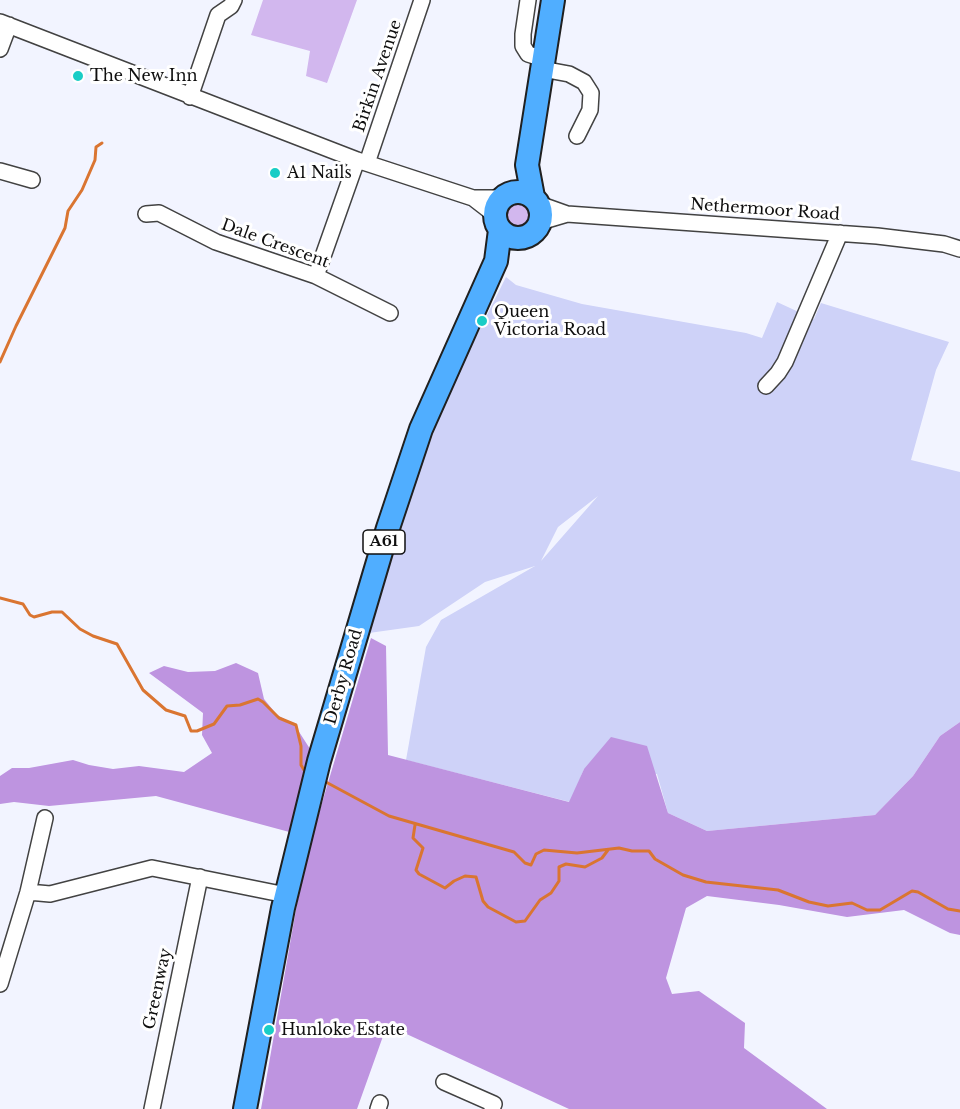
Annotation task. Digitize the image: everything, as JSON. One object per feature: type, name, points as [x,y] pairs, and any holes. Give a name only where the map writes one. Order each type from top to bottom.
[{"type":"highway","name":"A61","points":[[505,215],[527,165],[553,0]]},
{"type":"highway","name":"A61","points":[[527,165],[538,208]]},
{"type":"highway","points":[[522,192],[538,208],[536,230],[529,236],[505,215],[522,192]]},
{"type":"highway","name":"Derby Road","points":[[245,1109],[286,895],[319,761],[388,528],[421,429],[496,261],[505,215]]},
{"type":"street","points":[[190,97],[218,15],[231,6],[234,0]]},
{"type":"street","name":"Birkin Avenue","points":[[316,276],[422,0]]},
{"type":"street","points":[[528,0],[523,34],[523,46],[528,54],[543,64],[584,82],[591,93],[590,110],[577,136]]},
{"type":"street","points":[[0,49],[4,23],[190,97],[362,161],[473,198],[505,215]]},
{"type":"street","points":[[0,171],[32,180]]},
{"type":"street","name":"Nethermoor Road","points":[[538,208],[567,214],[840,233],[944,244],[960,249]]},
{"type":"street","name":"Dale Crescent","points":[[146,214],[159,213],[216,242],[316,276],[390,313]]},
{"type":"street","points":[[766,386],[784,362],[840,233]]},
{"type":"street","points":[[0,984],[28,892],[45,818]]},
{"type":"street","points":[[28,892],[50,894],[152,868],[286,895]]},
{"type":"street","name":"Greenway","points":[[152,1109],[200,877]]},
{"type":"street","points":[[444,1082],[494,1104],[492,1109]]},
{"type":"shaded area","points":[[263,0],[357,0],[327,83],[306,76],[310,51],[251,35]]},
{"type":"shaded area","points":[[518,198],[530,203],[535,215],[530,227],[518,232],[506,227],[501,215],[506,203]]},
{"type":"shaded area","points":[[506,277],[516,285],[582,304],[746,333],[762,338],[777,302],[814,319],[821,303],[949,342],[936,370],[911,460],[960,472],[960,722],[940,736],[913,776],[875,815],[707,831],[668,813],[657,774],[584,769],[570,802],[406,760],[426,647],[441,620],[535,566],[485,582],[419,626],[369,633],[407,504],[461,367]],"holes":[[[598,496],[541,561],[558,527]]]},
{"type":"shaded area","points":[[371,638],[386,646],[388,755],[569,802],[584,769],[611,737],[647,746],[668,813],[707,831],[875,815],[913,776],[940,736],[960,722],[960,935],[950,933],[904,910],[847,917],[707,896],[686,908],[666,978],[672,994],[699,991],[745,1023],[744,1048],[827,1109],[569,1109],[387,1025],[357,1109],[261,1109],[297,904],[311,840]]},
{"type":"shaded area","points":[[236,663],[258,673],[264,699],[277,715],[294,724],[312,752],[293,833],[156,796],[49,806],[14,802],[0,804],[0,776],[12,768],[29,768],[73,760],[113,769],[139,766],[184,772],[212,753],[202,735],[203,713],[149,673],[164,666],[188,672],[215,671]]},
{"type":"waterway","points":[[0,362],[65,228],[68,211],[82,190],[95,160],[96,147],[102,143]]},
{"type":"waterway","points":[[0,598],[23,604],[34,617],[62,612],[80,629],[117,644],[143,690],[166,710],[185,716],[191,731],[214,724],[227,706],[240,705],[258,699],[279,718],[296,725],[301,746],[301,765],[308,772]]},
{"type":"waterway","points":[[324,781],[389,816],[514,852],[525,863],[531,865],[536,854],[544,850],[577,853],[619,848],[649,851],[655,859],[683,875],[706,882],[778,890],[809,902],[828,906],[852,903],[867,910],[880,910],[912,891],[948,909],[960,911]]},
{"type":"waterway","points":[[415,825],[413,838],[423,848],[416,870],[419,874],[445,888],[465,876],[476,877],[483,901],[488,907],[516,922],[525,921],[540,900],[551,893],[559,881],[559,867],[566,864],[585,867],[602,858],[608,850]]},
{"type":"place","name":"The New Inn","points":[[78,76]]},
{"type":"place","name":"A1 Nails","points":[[275,173]]},
{"type":"place","name":"Queen Victoria Road","points":[[482,321]]},
{"type":"place","name":"Hunloke Estate","points":[[269,1030]]}]
